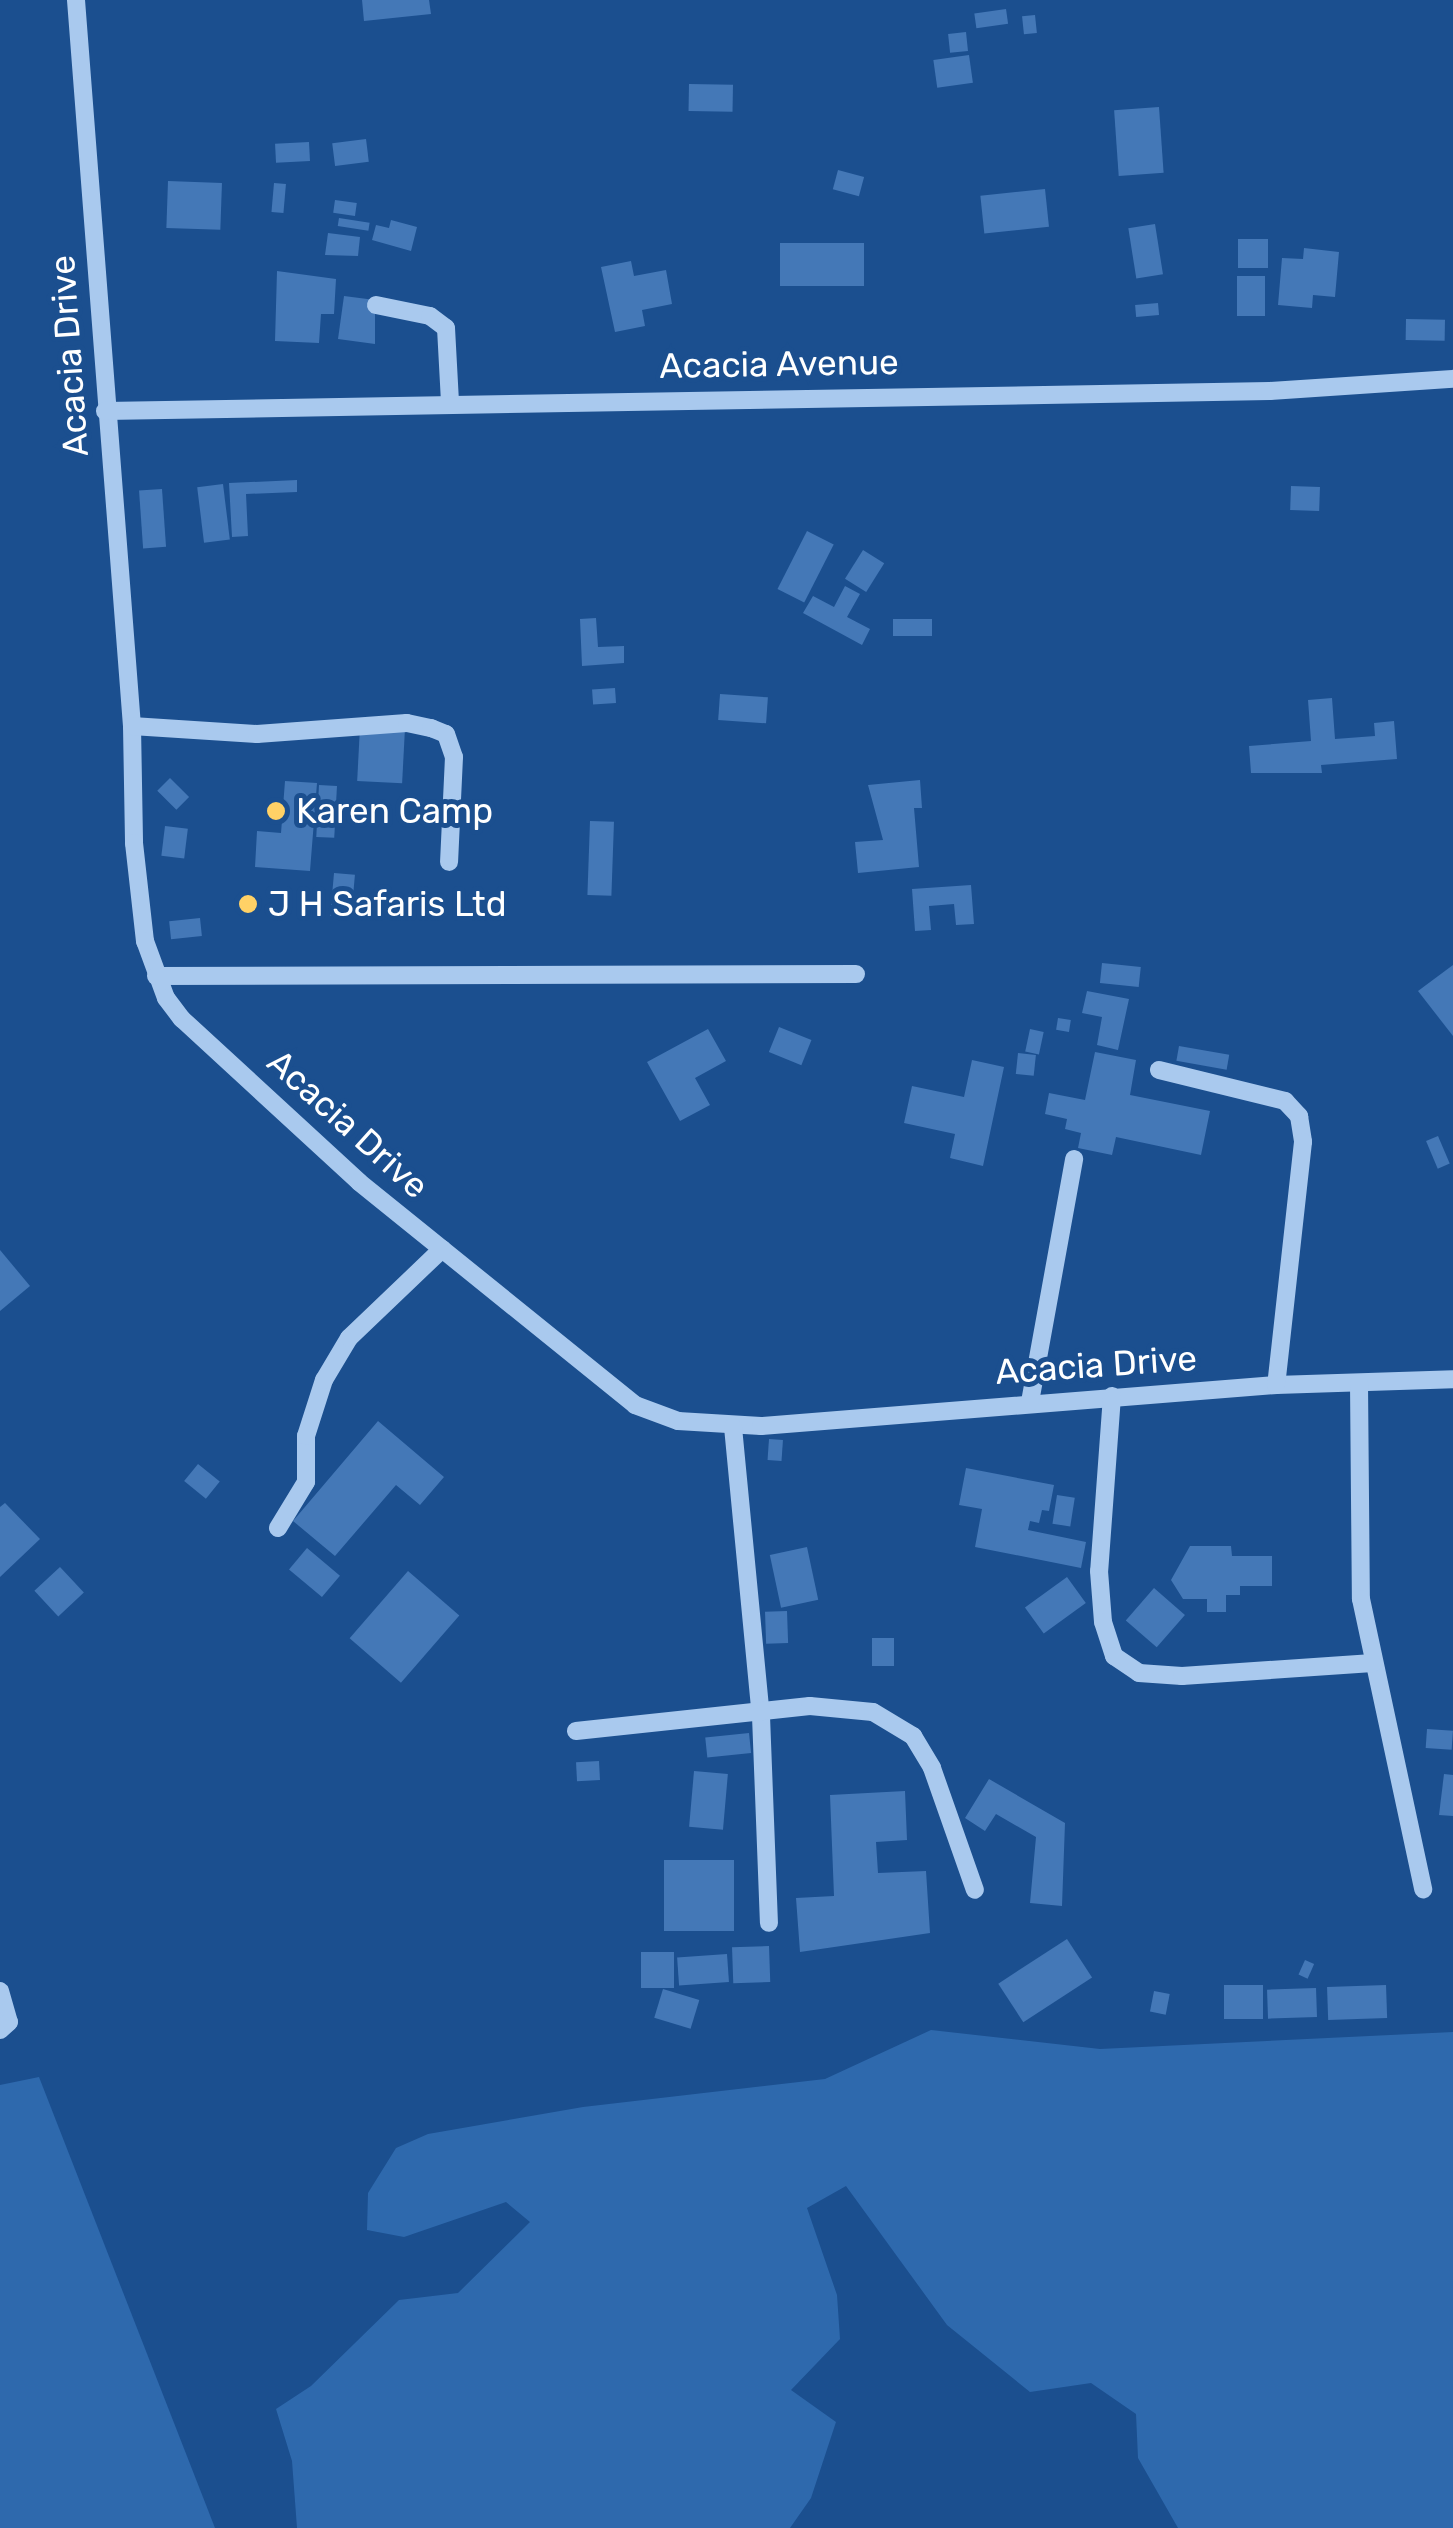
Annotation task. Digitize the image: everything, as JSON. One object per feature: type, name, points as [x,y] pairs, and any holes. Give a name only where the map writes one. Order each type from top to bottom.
[{"type":"street","name":"Acacia Drive","points":[[76,0],[132,726],[134,843],[156,976],[182,1019],[442,1249],[636,1406],[678,1422],[733,1427],[1276,1385],[1453,1380]]},
{"type":"street","points":[[376,305],[430,316],[446,328],[450,403]]},
{"type":"street","name":"Acacia Avenue","points":[[105,411],[1270,391],[1453,379]]},
{"type":"street","points":[[132,726],[257,734],[407,723],[432,728],[446,734],[454,757],[450,862]]},
{"type":"street","points":[[156,976],[856,974]]},
{"type":"street","points":[[1158,1070],[1284,1101],[1299,1116],[1303,1142],[1276,1385]]},
{"type":"street","points":[[1030,1402],[1074,1158]]},
{"type":"street","points":[[278,1528],[306,1482],[306,1436],[324,1380],[349,1338],[442,1249]]},
{"type":"street","points":[[1359,1383],[1360,1598],[1423,1888]]},
{"type":"street","points":[[1112,1396],[1099,1571],[1102,1622],[1114,1656],[1140,1672],[1182,1676],[1372,1664]]},
{"type":"street","points":[[733,1427],[762,1716],[768,1923]]},
{"type":"street","points":[[576,1731],[850,1706],[913,1736],[932,1768],[974,1890]]},
{"type":"street","points":[[0,1991],[8,2022],[0,2030]]},
{"type":"shaded area","points":[[931,2030],[1100,2049],[1453,2032],[1453,2528],[1178,2528],[1138,2458],[1136,2414],[1091,2383],[1030,2392],[947,2325],[846,2186],[807,2208],[837,2295],[840,2339],[791,2390],[836,2422],[811,2498],[790,2528],[297,2528],[292,2461],[276,2409],[311,2386],[399,2300],[458,2293],[530,2222],[506,2202],[404,2237],[367,2230],[368,2193],[396,2148],[428,2134],[583,2107],[825,2079]]},
{"type":"shaded area","points":[[39,2077],[215,2528],[0,2528],[0,2085]]},
{"type":"building","points":[[362,0],[429,0],[431,14],[364,21]]},
{"type":"building","points":[[1006,9],[1008,24],[976,28],[974,13]]},
{"type":"building","points":[[1035,15],[1037,33],[1024,34],[1022,16]]},
{"type":"building","points":[[966,32],[968,51],[950,53],[948,34]]},
{"type":"building","points":[[969,55],[973,83],[937,88],[933,60]]},
{"type":"building","points":[[689,84],[733,85],[733,112],[689,111]]},
{"type":"building","points":[[1159,107],[1164,173],[1119,176],[1114,110]]},
{"type":"building","points":[[366,139],[369,162],[335,166],[332,143]]},
{"type":"building","points":[[309,142],[310,161],[276,163],[275,144]]},
{"type":"building","points":[[838,170],[864,177],[859,196],[833,189]]},
{"type":"building","points":[[168,181],[222,183],[220,230],[166,228]]},
{"type":"building","points":[[274,183],[286,184],[283,213],[271,212]]},
{"type":"building","points":[[1045,189],[1049,227],[984,234],[980,196]]},
{"type":"building","points":[[335,200],[357,203],[355,216],[333,213]]},
{"type":"building","points":[[339,218],[370,223],[368,231],[338,226]]},
{"type":"building","points":[[391,220],[417,227],[411,251],[372,240],[376,225],[389,228]]},
{"type":"building","points":[[1155,224],[1163,274],[1136,279],[1128,228]]},
{"type":"building","points":[[328,233],[360,237],[358,256],[325,255]]},
{"type":"building","points":[[1238,239],[1268,239],[1268,268],[1238,268]]},
{"type":"building","points":[[780,243],[864,243],[864,286],[780,286]]},
{"type":"building","points":[[1304,248],[1339,252],[1335,297],[1313,295],[1312,308],[1278,305],[1282,258],[1303,259]]},
{"type":"building","points":[[631,261],[634,276],[666,270],[672,304],[642,310],[645,326],[615,332],[601,267]]},
{"type":"building","points":[[277,271],[336,279],[334,314],[321,314],[319,343],[275,341]]},
{"type":"building","points":[[1237,276],[1265,276],[1265,316],[1237,316]]},
{"type":"building","points":[[344,296],[375,300],[375,344],[338,339]]},
{"type":"building","points":[[1158,303],[1159,315],[1136,317],[1135,305]]},
{"type":"building","points":[[1406,319],[1445,320],[1445,341],[1406,340]]},
{"type":"building","points":[[297,480],[297,492],[246,494],[248,536],[232,537],[229,483]]},
{"type":"building","points":[[223,484],[230,540],[204,543],[197,487]]},
{"type":"building","points":[[1291,486],[1320,487],[1319,511],[1290,510]]},
{"type":"building","points":[[162,489],[166,547],[143,548],[139,491]]},
{"type":"building","points":[[807,531],[834,545],[804,603],[777,589]]},
{"type":"building","points":[[863,550],[884,563],[866,592],[845,579]]},
{"type":"building","points":[[845,586],[860,594],[847,617],[870,629],[862,645],[803,613],[813,596],[834,607]]},
{"type":"building","points":[[596,618],[598,647],[624,646],[624,663],[582,666],[580,619]]},
{"type":"building","points":[[893,619],[932,619],[932,636],[893,636]]},
{"type":"building","points":[[615,688],[616,703],[593,705],[592,690]]},
{"type":"building","points":[[720,694],[768,697],[766,723],[718,720]]},
{"type":"building","points":[[1332,698],[1335,739],[1375,736],[1374,723],[1394,721],[1397,759],[1321,765],[1322,773],[1251,773],[1249,746],[1311,741],[1308,700]]},
{"type":"building","points":[[360,727],[405,729],[402,783],[357,781]]},
{"type":"building","points":[[170,778],[189,797],[176,810],[157,791]]},
{"type":"building","points":[[920,780],[922,808],[914,808],[919,867],[858,873],[855,842],[883,840],[868,785]]},
{"type":"building","points":[[285,781],[317,783],[310,871],[255,867],[257,831],[281,833]]},
{"type":"building","points":[[319,785],[337,786],[334,838],[316,837]]},
{"type":"building","points":[[590,821],[614,822],[611,896],[587,895]]},
{"type":"building","points":[[165,826],[188,829],[184,859],[161,856]]},
{"type":"building","points":[[334,873],[355,875],[351,918],[330,916]]},
{"type":"building","points":[[971,885],[974,924],[956,925],[954,904],[929,906],[931,930],[915,931],[912,889]]},
{"type":"building","points":[[200,918],[202,936],[171,939],[169,921]]},
{"type":"building","points":[[1102,963],[1141,967],[1139,987],[1100,983]]},
{"type":"building","points":[[1453,965],[1453,1036],[1418,991]]},
{"type":"building","points":[[1087,991],[1129,999],[1118,1050],[1097,1045],[1102,1017],[1082,1013]]},
{"type":"building","points":[[1058,1018],[1071,1020],[1069,1032],[1056,1030]]},
{"type":"building","points":[[779,1027],[811,1040],[801,1065],[769,1052]]},
{"type":"building","points":[[708,1029],[726,1061],[695,1078],[710,1105],[680,1121],[647,1062]]},
{"type":"building","points":[[1030,1029],[1044,1032],[1039,1054],[1025,1051]]},
{"type":"building","points":[[1179,1046],[1229,1055],[1227,1070],[1176,1061]]},
{"type":"building","points":[[1095,1052],[1136,1060],[1130,1095],[1210,1111],[1201,1155],[1116,1137],[1112,1155],[1078,1148],[1081,1133],[1065,1129],[1067,1119],[1045,1114],[1049,1093],[1085,1100]]},
{"type":"building","points":[[1018,1053],[1036,1055],[1034,1076],[1016,1074]]},
{"type":"building","points":[[972,1060],[1004,1067],[983,1166],[950,1158],[955,1134],[904,1123],[912,1086],[964,1097]]},
{"type":"building","points":[[1438,1136],[1450,1164],[1438,1169],[1426,1141]]},
{"type":"building","points":[[0,1250],[30,1286],[0,1311]]},
{"type":"building","points":[[378,1421],[444,1477],[420,1505],[396,1485],[335,1556],[293,1521]]},
{"type":"building","points":[[769,1439],[783,1440],[782,1461],[768,1460]]},
{"type":"building","points":[[198,1464],[220,1482],[206,1499],[184,1481]]},
{"type":"building","points":[[966,1468],[1054,1485],[1049,1511],[1042,1510],[1039,1523],[1030,1521],[1028,1530],[1086,1542],[1081,1568],[975,1547],[982,1509],[959,1505]]},
{"type":"building","points":[[1057,1495],[1075,1498],[1070,1526],[1052,1524]]},
{"type":"building","points":[[5,1503],[40,1539],[0,1577],[0,1507]]},
{"type":"building","points":[[1190,1546],[1231,1546],[1232,1556],[1272,1556],[1272,1586],[1240,1586],[1240,1595],[1226,1595],[1226,1612],[1207,1612],[1207,1599],[1183,1599],[1171,1580]]},
{"type":"building","points":[[807,1547],[818,1600],[781,1608],[770,1555]]},
{"type":"building","points":[[307,1548],[340,1576],[322,1597],[289,1569]]},
{"type":"building","points":[[60,1567],[84,1593],[58,1616],[34,1591]]},
{"type":"building","points":[[408,1571],[459,1616],[401,1683],[350,1638]]},
{"type":"building","points":[[1067,1577],[1086,1603],[1044,1633],[1025,1608]]},
{"type":"building","points":[[1154,1588],[1185,1615],[1157,1647],[1126,1620]]},
{"type":"building","points":[[787,1611],[788,1643],[766,1644],[765,1612]]},
{"type":"building","points":[[872,1638],[894,1638],[894,1666],[872,1666]]},
{"type":"building","points":[[1427,1729],[1453,1731],[1452,1750],[1426,1748]]},
{"type":"building","points":[[749,1733],[751,1753],[707,1757],[705,1738]]},
{"type":"building","points":[[599,1761],[600,1780],[577,1781],[576,1762]]},
{"type":"building","points":[[694,1771],[728,1774],[723,1830],[689,1827]]},
{"type":"building","points":[[1444,1774],[1453,1775],[1453,1816],[1439,1815]]},
{"type":"building","points":[[989,1779],[1065,1823],[1062,1906],[1030,1903],[1036,1837],[996,1814],[985,1831],[965,1818]]},
{"type":"building","points":[[905,1791],[907,1840],[876,1842],[878,1873],[926,1871],[930,1933],[800,1952],[796,1898],[834,1896],[830,1795]]},
{"type":"building","points":[[664,1860],[734,1860],[734,1931],[664,1931]]},
{"type":"building","points":[[1067,1939],[1092,1978],[1023,2022],[998,1984]]},
{"type":"building","points":[[769,1946],[770,1982],[733,1983],[732,1947]]},
{"type":"building","points":[[641,1952],[674,1952],[674,1988],[641,1988]]},
{"type":"building","points":[[727,1954],[729,1982],[679,1985],[677,1957]]},
{"type":"building","points":[[1305,1960],[1314,1964],[1308,1979],[1298,1975]]},
{"type":"building","points":[[1224,1985],[1263,1985],[1263,2019],[1224,2019]]},
{"type":"building","points":[[1386,1985],[1387,2018],[1328,2020],[1327,1987]]},
{"type":"building","points":[[1316,1988],[1317,2017],[1268,2019],[1267,1990]]},
{"type":"building","points":[[663,1989],[699,2000],[691,2029],[654,2018]]},
{"type":"building","points":[[1154,1991],[1170,1994],[1166,2015],[1150,2012]]},
{"type":"place","name":"Karen Camp","points":[[276,811]]},
{"type":"place","name":"J H Safaris Ltd","points":[[248,904]]}]
